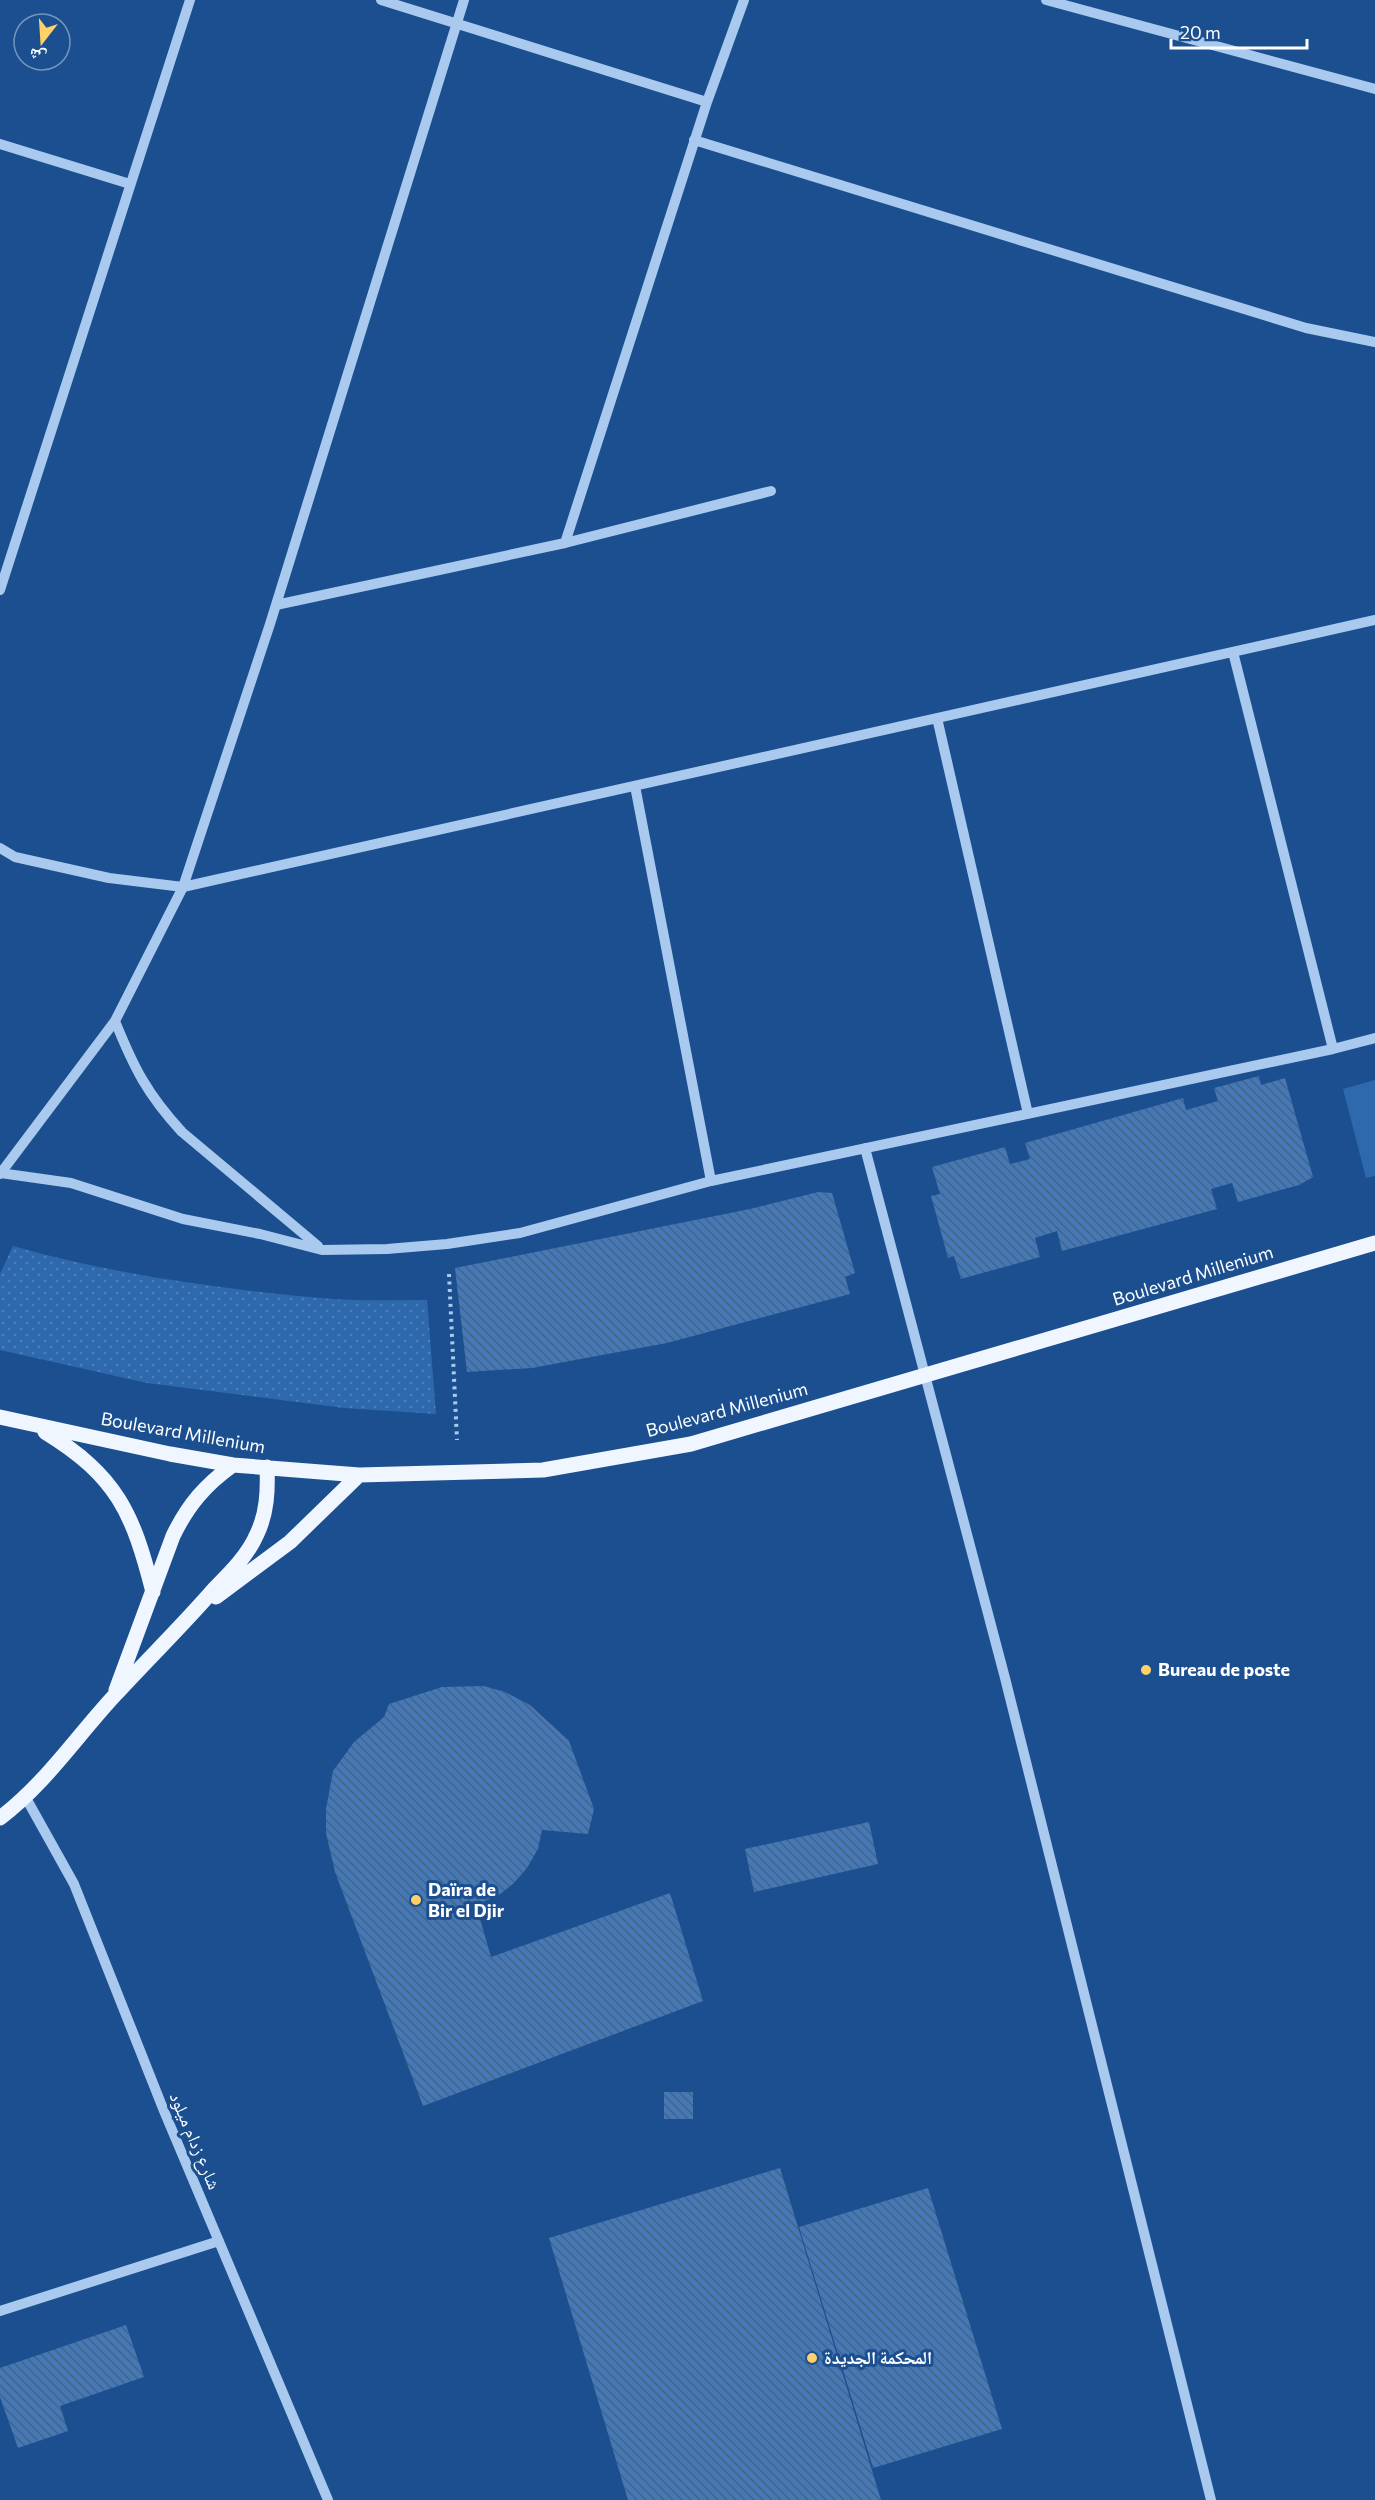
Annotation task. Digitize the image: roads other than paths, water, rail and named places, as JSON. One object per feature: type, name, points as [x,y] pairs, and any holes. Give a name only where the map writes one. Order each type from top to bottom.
[{"type":"main road","name":"Boulevard Millenium","points":[[0,1417],[170,1454],[233,1465],[359,1475],[543,1470],[691,1444],[1375,1243]]},
{"type":"main road","points":[[35,1426],[74,1450],[102,1476],[126,1508],[141,1545],[153,1593]]},
{"type":"main road","points":[[114,1696],[172,1536],[197,1495],[213,1479],[233,1465]]},
{"type":"main road","points":[[0,1818],[26,1798],[114,1696],[194,1613],[246,1554],[257,1535],[265,1513],[268,1490],[267,1467]]},
{"type":"main road","points":[[194,1613],[290,1542],[359,1475]]},
{"type":"street","points":[[0,590],[190,0]]},
{"type":"street","points":[[381,0],[707,102]]},
{"type":"street","points":[[464,0],[276,605],[183,887],[115,1021],[0,1173],[71,1183],[183,1219],[260,1234],[322,1250],[387,1249],[447,1244],[520,1233],[711,1180],[1333,1049],[1375,1038]]},
{"type":"street","points":[[566,543],[694,140],[744,0]]},
{"type":"street","points":[[1047,0],[1375,89]]},
{"type":"street","points":[[694,140],[1306,328],[1375,342]]},
{"type":"street","points":[[0,144],[130,184]]},
{"type":"street","points":[[276,605],[566,543],[771,491]]},
{"type":"street","points":[[0,848],[15,857],[109,878],[183,887],[1375,620]]},
{"type":"street","points":[[1233,652],[1333,1049]]},
{"type":"street","points":[[937,718],[1028,1114]]},
{"type":"street","points":[[635,786],[711,1180]]},
{"type":"street","points":[[115,1021],[138,1074],[162,1110],[182,1132],[322,1250]]},
{"type":"street","points":[[865,1148],[1011,1701],[1211,2500]]},
{"type":"street","name":"شارع زدام ميلود","points":[[26,1798],[74,1884],[164,2111],[328,2500]]},
{"type":"street","points":[[0,2311],[219,2241]]},
{"type":"place","name":"Bureau de poste","points":[[1146,1670]]},
{"type":"place","name":"Daïra de Bir el Djir","points":[[416,1900]]},
{"type":"place","name":"المحكمة الجديدة","points":[[812,2358]]}]
